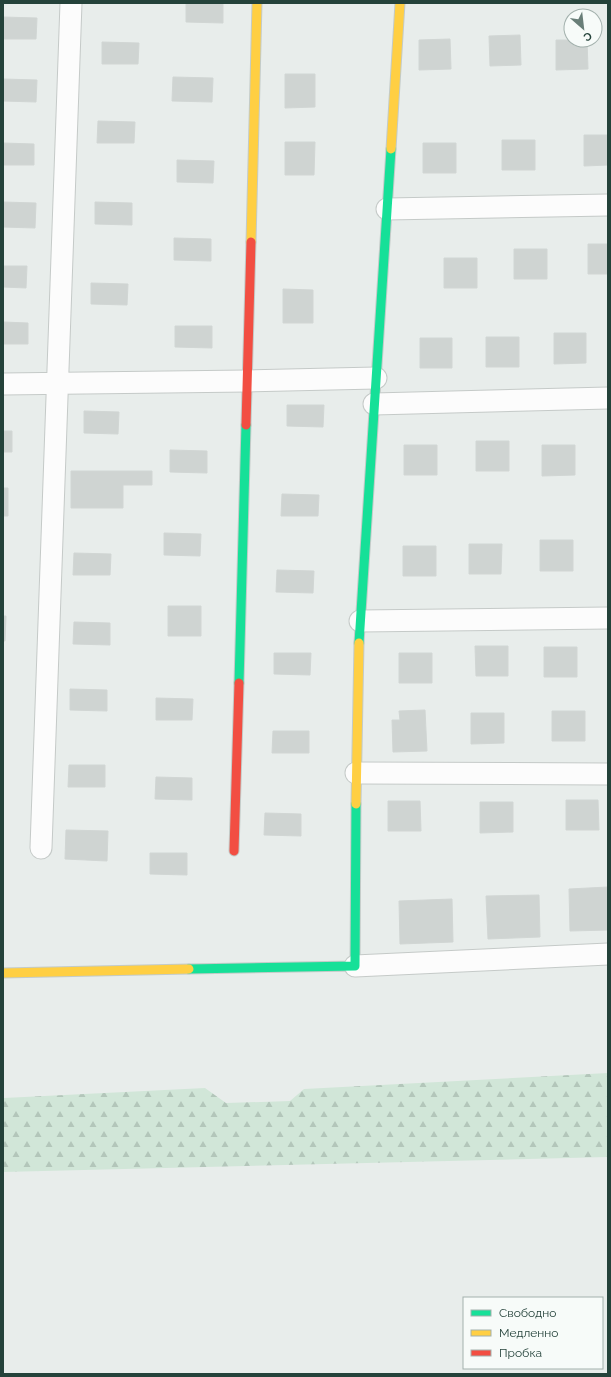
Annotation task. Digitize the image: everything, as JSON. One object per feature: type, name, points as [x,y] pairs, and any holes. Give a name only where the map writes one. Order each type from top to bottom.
[{"type":"street","points":[[41,848],[72,3]]},
{"type":"street","points":[[234,851],[257,3]]},
{"type":"street","points":[[355,966],[356,773],[360,622],[400,3]]},
{"type":"street","points":[[387,209],[608,205]]},
{"type":"street","points":[[3,384],[376,378]]},
{"type":"street","points":[[374,404],[608,398]]},
{"type":"street","points":[[360,622],[608,618]]},
{"type":"street","points":[[356,773],[608,774]]},
{"type":"street","points":[[3,972],[355,966],[608,954]]},
{"type":"green space","points":[[608,1073],[608,1157],[3,1172],[3,1098],[205,1088],[226,1103],[290,1101],[304,1089]]},
{"type":"building","points":[[186,3],[223,3],[223,23],[186,22]]},
{"type":"building","points":[[3,17],[37,18],[36,39],[3,39]]},
{"type":"building","points":[[520,35],[521,65],[490,66],[489,36]]},
{"type":"building","points":[[450,39],[451,69],[419,70],[419,40]]},
{"type":"building","points":[[556,40],[563,40],[563,48],[587,48],[588,69],[556,70]]},
{"type":"building","points":[[102,42],[139,43],[138,64],[102,64]]},
{"type":"building","points":[[285,74],[315,74],[315,107],[285,108]]},
{"type":"building","points":[[173,77],[213,78],[212,102],[172,101]]},
{"type":"building","points":[[3,79],[37,80],[36,102],[3,101]]},
{"type":"building","points":[[98,121],[135,122],[134,143],[97,143]]},
{"type":"building","points":[[584,135],[608,135],[608,165],[584,166]]},
{"type":"building","points":[[502,140],[535,140],[535,170],[502,170]]},
{"type":"building","points":[[285,142],[315,142],[314,175],[285,175]]},
{"type":"building","points":[[3,143],[34,144],[34,165],[3,165]]},
{"type":"building","points":[[423,143],[456,143],[456,173],[423,173]]},
{"type":"building","points":[[177,160],[214,161],[213,183],[177,182]]},
{"type":"building","points":[[3,202],[36,203],[35,228],[3,227]]},
{"type":"building","points":[[95,202],[132,203],[132,225],[95,224]]},
{"type":"building","points":[[174,238],[211,239],[211,261],[174,260]]},
{"type":"building","points":[[588,244],[608,244],[608,274],[588,274]]},
{"type":"building","points":[[514,249],[547,249],[547,279],[514,279]]},
{"type":"building","points":[[444,258],[477,258],[477,288],[444,288]]},
{"type":"building","points":[[3,266],[27,266],[26,288],[3,287]]},
{"type":"building","points":[[91,283],[128,284],[127,305],[91,304]]},
{"type":"building","points":[[283,289],[313,290],[313,323],[283,323]]},
{"type":"building","points":[[3,322],[28,323],[28,344],[3,344]]},
{"type":"building","points":[[175,326],[212,326],[212,348],[175,347]]},
{"type":"building","points":[[554,333],[586,333],[586,363],[554,364]]},
{"type":"building","points":[[486,337],[519,337],[519,367],[486,367]]},
{"type":"building","points":[[420,338],[452,338],[452,368],[420,368]]},
{"type":"building","points":[[287,405],[324,405],[323,427],[287,426]]},
{"type":"building","points":[[84,411],[119,412],[118,434],[84,433]]},
{"type":"building","points":[[3,431],[12,431],[12,452],[3,452]]},
{"type":"building","points":[[476,441],[509,441],[509,471],[476,471]]},
{"type":"building","points":[[404,445],[437,445],[437,475],[404,475]]},
{"type":"building","points":[[542,445],[575,445],[575,475],[542,476]]},
{"type":"building","points":[[170,450],[207,451],[207,473],[170,472]]},
{"type":"building","points":[[71,471],[152,471],[152,485],[123,485],[123,508],[71,508]]},
{"type":"building","points":[[3,488],[8,488],[8,516],[3,516]]},
{"type":"building","points":[[282,494],[319,495],[318,516],[281,516]]},
{"type":"building","points":[[164,533],[201,534],[200,556],[164,555]]},
{"type":"building","points":[[540,540],[573,540],[573,571],[540,571]]},
{"type":"building","points":[[469,544],[502,544],[501,574],[469,574]]},
{"type":"building","points":[[403,546],[436,546],[436,576],[403,576]]},
{"type":"building","points":[[74,553],[111,554],[110,575],[73,575]]},
{"type":"building","points":[[277,570],[314,571],[313,593],[276,592]]},
{"type":"building","points":[[168,606],[201,606],[201,636],[168,636]]},
{"type":"building","points":[[3,616],[6,616],[5,641],[3,641]]},
{"type":"building","points":[[74,622],[110,623],[110,645],[73,644]]},
{"type":"building","points":[[475,646],[508,646],[508,676],[476,676]]},
{"type":"building","points":[[544,647],[577,647],[577,677],[544,677]]},
{"type":"building","points":[[274,653],[311,653],[310,675],[274,674]]},
{"type":"building","points":[[399,653],[432,653],[432,683],[399,683]]},
{"type":"building","points":[[70,689],[107,690],[107,711],[70,710]]},
{"type":"building","points":[[156,698],[193,699],[192,720],[156,720]]},
{"type":"building","points":[[425,710],[427,751],[393,752],[392,720],[400,720],[399,711]]},
{"type":"building","points":[[552,711],[585,711],[585,741],[552,741]]},
{"type":"building","points":[[471,713],[504,713],[504,743],[471,744]]},
{"type":"building","points":[[273,731],[309,731],[309,753],[272,753]]},
{"type":"building","points":[[69,765],[105,765],[105,787],[68,787]]},
{"type":"building","points":[[156,777],[192,778],[192,800],[155,799]]},
{"type":"building","points":[[566,800],[598,800],[599,830],[566,830]]},
{"type":"building","points":[[388,801],[420,801],[421,831],[388,831]]},
{"type":"building","points":[[480,802],[513,802],[513,832],[480,833]]},
{"type":"building","points":[[265,813],[301,814],[301,836],[264,835]]},
{"type":"building","points":[[66,830],[108,831],[107,861],[65,859]]},
{"type":"building","points":[[150,853],[187,853],[187,875],[150,874]]},
{"type":"building","points":[[608,887],[608,930],[570,931],[569,889]]},
{"type":"building","points":[[539,895],[540,937],[488,939],[486,896]]},
{"type":"building","points":[[452,899],[453,942],[400,944],[399,901]]},
{"type":"traffic: fast","points":[[359,643],[391,149]]},
{"type":"traffic: fast","points":[[239,683],[246,425]]},
{"type":"traffic: fast","points":[[189,969],[355,966],[356,804]]},
{"type":"traffic: slow","points":[[251,242],[257,3]]},
{"type":"traffic: slow","points":[[391,149],[400,3]]},
{"type":"traffic: slow","points":[[356,804],[359,643]]},
{"type":"traffic: slow","points":[[3,973],[189,969]]},
{"type":"traffic: jam","points":[[246,425],[251,242]]},
{"type":"traffic: jam","points":[[234,851],[239,683]]}]
